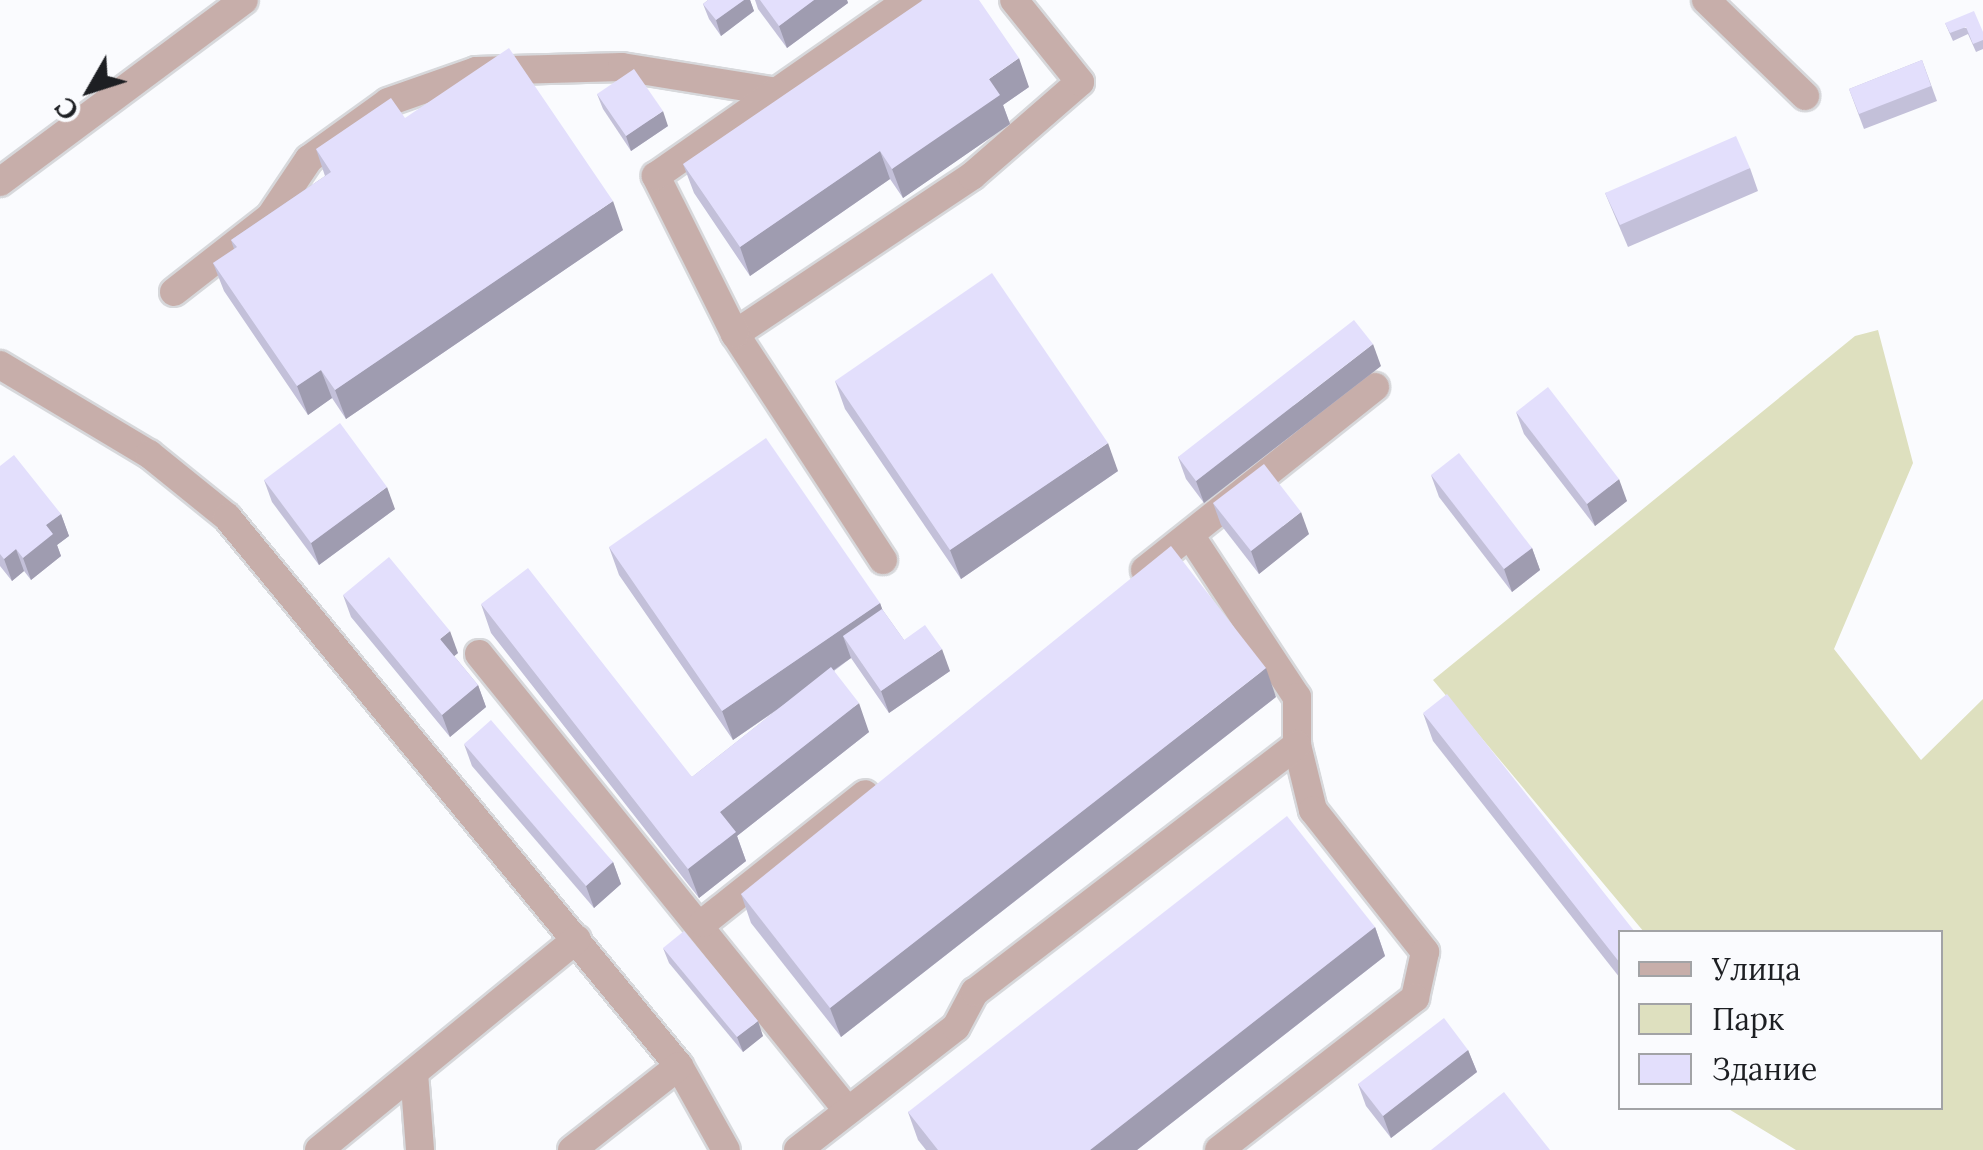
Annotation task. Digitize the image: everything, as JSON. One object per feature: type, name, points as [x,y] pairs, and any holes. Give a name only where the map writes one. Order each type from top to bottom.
[{"type":"street","points":[[0,182],[244,0]]},
{"type":"street","points":[[883,560],[735,334],[656,176],[908,0]]},
{"type":"street","points":[[735,334],[972,176],[1080,82],[1014,0]]},
{"type":"street","points":[[1706,0],[1805,96]]},
{"type":"street","points":[[174,292],[270,217],[325,148],[388,102],[476,70],[622,67],[776,92]]},
{"type":"street","points":[[0,365],[149,454],[226,517],[679,1066],[726,1150]]},
{"type":"street","points":[[1114,595],[1374,387]]},
{"type":"street","points":[[1190,535],[1297,697],[1297,746],[1313,810],[1425,952],[1415,998],[1219,1150]]},
{"type":"street","points":[[479,654],[703,923],[848,1111]]},
{"type":"street","points":[[807,1147],[956,1027],[975,992],[1297,746]]},
{"type":"street","points":[[703,923],[886,778]]},
{"type":"street","points":[[319,1150],[577,939]]},
{"type":"street","points":[[572,1150],[679,1066]]},
{"type":"street","points":[[414,1073],[420,1150]]},
{"type":"green space","points":[[1878,330],[1913,463],[1834,649],[1921,760],[1983,699],[1983,1150],[1796,1150],[1730,1110],[1943,1110],[1943,930],[1642,930],[1433,680],[1855,336]]},
{"type":"building","points":[[708,0],[744,0],[716,20],[703,4]]},
{"type":"building","points":[[760,0],[814,0],[779,26]]},
{"type":"building","points":[[923,0],[979,0],[1019,58],[989,79],[1000,95],[892,169],[880,151],[740,247],[683,164]]},
{"type":"building","points":[[1974,11],[1983,40],[1973,44],[1966,27],[1950,33],[1945,23]]},
{"type":"building","points":[[509,48],[613,201],[335,390],[321,370],[297,386],[213,263],[237,247],[231,240],[331,172],[316,149],[391,98],[405,118]]},
{"type":"building","points":[[1922,60],[1931,86],[1859,114],[1849,89]]},
{"type":"building","points":[[634,69],[663,111],[626,136],[597,94]]},
{"type":"building","points":[[1736,136],[1750,168],[1620,225],[1605,193]]},
{"type":"building","points":[[992,273],[1108,443],[950,550],[835,381]]},
{"type":"building","points":[[1354,320],[1373,344],[1196,481],[1178,457]]},
{"type":"building","points":[[1548,387],[1619,479],[1587,504],[1516,412]]},
{"type":"building","points":[[340,423],[387,487],[311,543],[264,480]]},
{"type":"building","points":[[766,438],[880,603],[722,711],[609,547]]},
{"type":"building","points":[[1459,453],[1532,548],[1504,569],[1431,475]]},
{"type":"building","points":[[14,455],[61,514],[46,525],[53,534],[23,558],[16,549],[4,559],[0,554],[0,466]]},
{"type":"building","points":[[1264,464],[1301,512],[1251,551],[1213,503]]},
{"type":"building","points":[[1171,546],[1266,668],[830,1008],[741,894]]},
{"type":"building","points":[[389,557],[450,631],[440,639],[478,685],[442,715],[343,595]]},
{"type":"building","points":[[528,568],[692,777],[831,667],[859,703],[720,812],[736,832],[688,869],[481,604]]},
{"type":"building","points":[[882,609],[904,640],[925,625],[942,649],[881,691],[843,636]]},
{"type":"building","points":[[1447,694],[1633,930],[1618,930],[1618,960],[1423,713]]},
{"type":"building","points":[[491,720],[613,862],[586,886],[464,744]]},
{"type":"building","points":[[1287,816],[1375,927],[1090,1150],[938,1150],[908,1112]]},
{"type":"building","points":[[684,931],[758,1021],[737,1037],[663,948]]},
{"type":"building","points":[[1444,1018],[1468,1050],[1383,1116],[1358,1084]]},
{"type":"building","points":[[1504,1092],[1550,1150],[1431,1150]]}]
